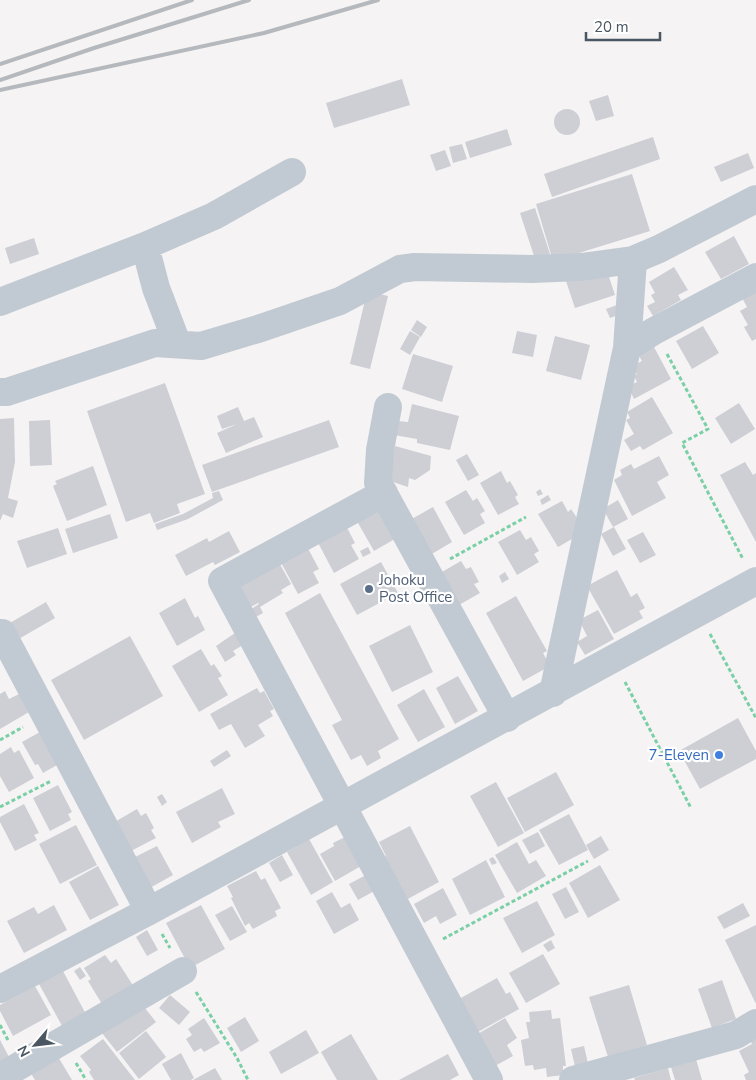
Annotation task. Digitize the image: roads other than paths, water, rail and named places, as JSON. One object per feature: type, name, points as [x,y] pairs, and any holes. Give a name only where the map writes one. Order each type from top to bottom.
[{"type":"street","points":[[0,302],[146,246],[214,216],[292,172]]},
{"type":"street","points":[[0,392],[7,392],[155,343],[201,346],[261,328],[340,301],[400,269],[415,267],[532,269],[581,267],[633,260],[756,199]]},
{"type":"street","points":[[146,246],[156,288],[178,343]]},
{"type":"street","points":[[553,692],[627,348],[633,260]]},
{"type":"street","points":[[627,348],[654,331],[756,277]]},
{"type":"street","points":[[388,406],[380,450],[378,483],[507,718]]},
{"type":"street","points":[[384,493],[222,581],[490,1080]]},
{"type":"street","points":[[0,989],[507,718],[756,581]]},
{"type":"street","points":[[2,633],[149,911]]},
{"type":"street","points":[[0,1077],[183,971]]},
{"type":"street","points":[[573,1080],[736,1035],[756,1023]]},
{"type":"railway","points":[[0,64],[192,0]]},
{"type":"railway","points":[[0,80],[94,48],[249,0]]},
{"type":"railway","points":[[0,90],[264,33],[378,0]]},
{"type":"place","name":"Johoku Post Office","points":[[369,589]]},
{"type":"place","name":"7-Eleven","points":[[719,755]]}]
